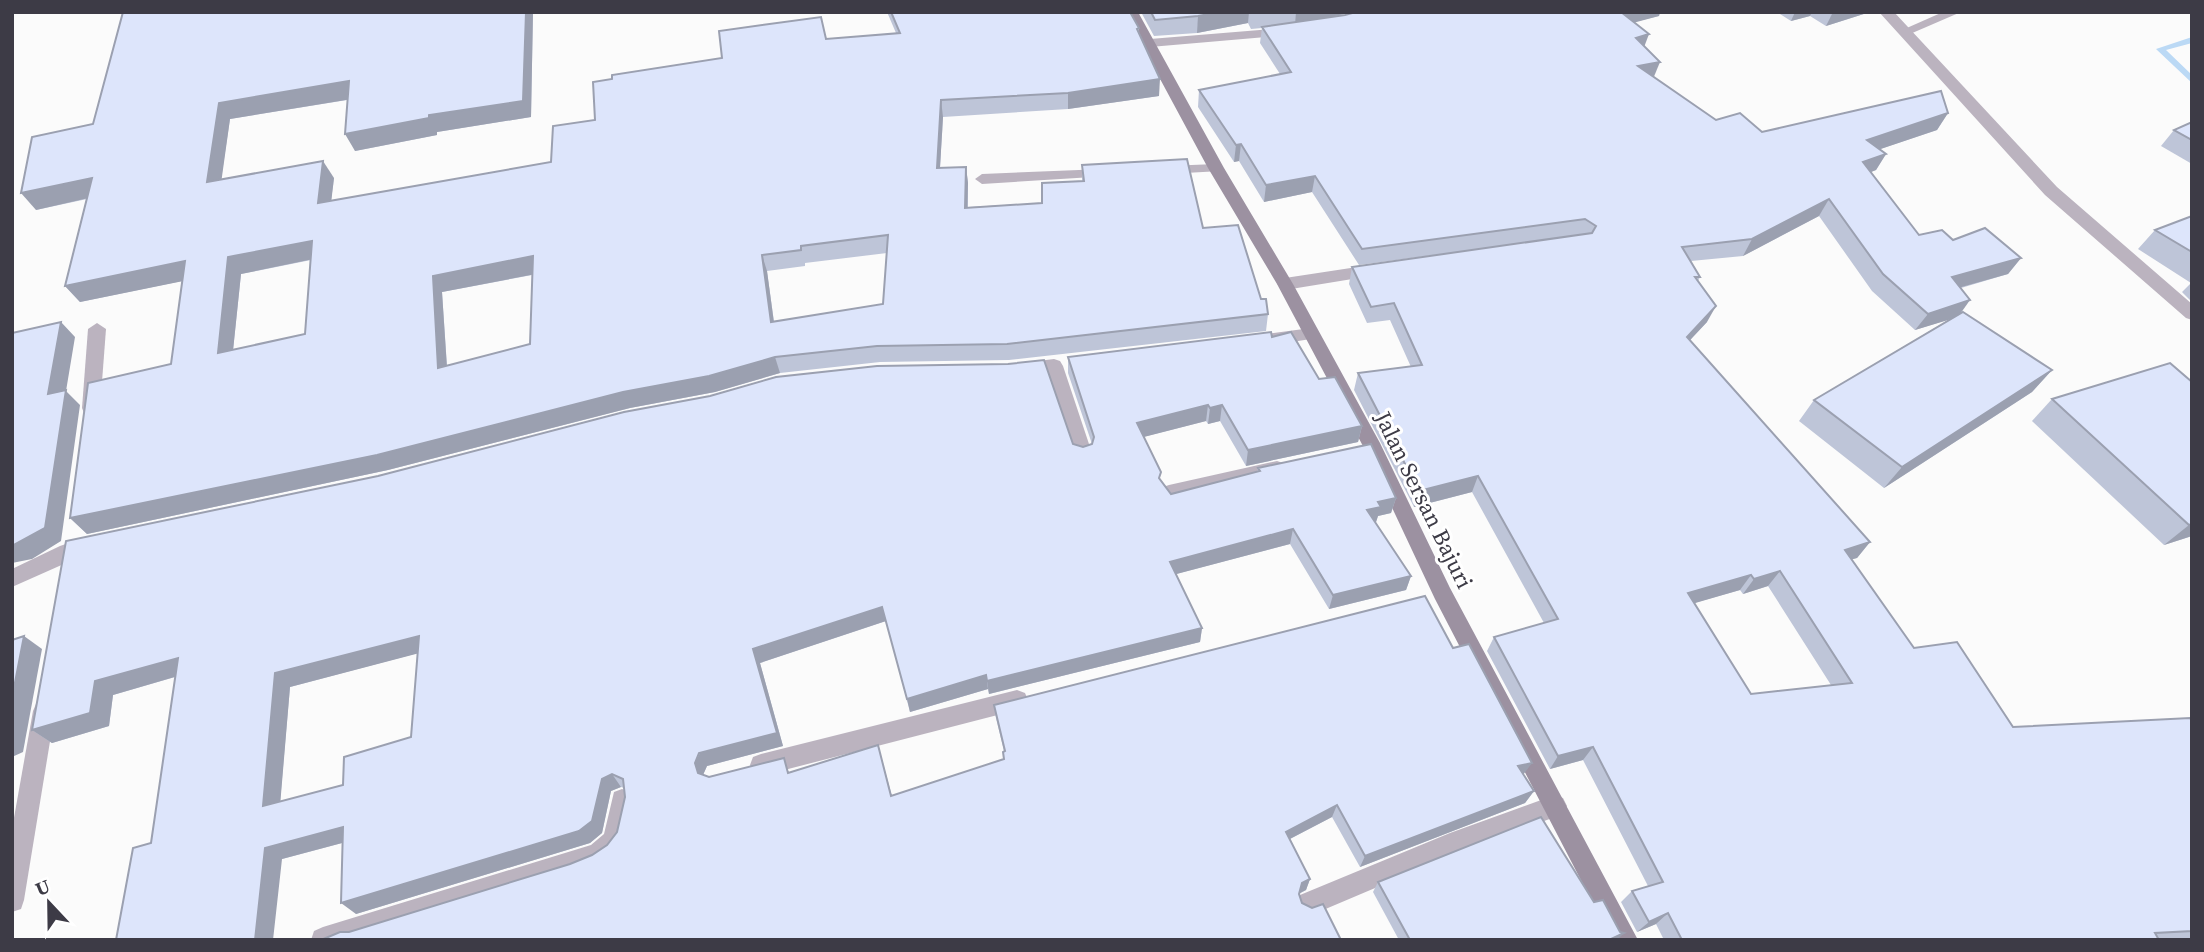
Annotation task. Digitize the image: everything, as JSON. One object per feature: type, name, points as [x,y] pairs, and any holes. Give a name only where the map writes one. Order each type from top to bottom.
[{"type":"main road","name":"Jalan Sersan Bajuri","points":[[1131,12],[1373,448],[1442,593],[1626,940]]},
{"type":"street","points":[[1886,12],[2051,191],[2192,314]]},
{"type":"street","points":[[1150,43],[1305,30]]},
{"type":"street","points":[[1284,284],[1395,268]]},
{"type":"street","points":[[89,432],[97,329]]},
{"type":"street","points":[[1243,343],[1311,334]]},
{"type":"street","points":[[996,370],[1061,365],[1083,453]]},
{"type":"street","points":[[66,575],[73,538]]},
{"type":"street","points":[[12,578],[32,572],[73,538],[110,540]]},
{"type":"street","points":[[1415,600],[1442,593]]},
{"type":"street","points":[[12,900],[48,684]]},
{"type":"street","points":[[743,769],[1038,695]]},
{"type":"street","points":[[323,940],[599,853],[615,840],[622,800]]},
{"type":"street","points":[[1310,904],[1450,845],[1555,806]]},
{"type":"lane","points":[[1906,31],[1955,12]]},
{"type":"lane","points":[[1147,171],[1216,168]]},
{"type":"lane","points":[[982,179],[1120,172]]},
{"type":"lane","points":[[1352,451],[1373,448]]},
{"type":"lane","points":[[1169,492],[1288,465]]},
{"type":"building","points":[[123,12],[526,12],[523,101],[429,115],[429,118],[345,134],[349,81],[219,103],[207,182],[323,161],[318,203],[551,162],[553,126],[595,120],[593,82],[612,79],[612,75],[722,58],[719,31],[821,17],[826,39],[900,33],[891,12],[1130,12],[1160,79],[1068,93],[941,100],[937,168],[966,167],[965,208],[1042,203],[1042,183],[1084,181],[1082,165],[1187,159],[1203,228],[1238,225],[1261,299],[1266,299],[1268,314],[1007,344],[877,346],[775,357],[709,376],[623,392],[377,455],[70,518],[88,383],[171,364],[185,261],[65,286],[92,178],[21,193],[32,137],[93,124]],"holes":[[[888,235],[883,304],[771,322],[762,255],[801,250],[801,246]],[[312,241],[305,334],[218,353],[228,257]],[[533,256],[530,344],[438,368],[433,276]]]},
{"type":"building","points":[[1151,12],[1220,12],[1155,20]]},
{"type":"building","points":[[1356,12],[1621,12],[1649,34],[1636,38],[1660,62],[1638,66],[1716,120],[1740,113],[1762,132],[1941,91],[1948,113],[1867,140],[1886,154],[1863,162],[1919,235],[1942,230],[1953,240],[1985,228],[2021,258],[1952,277],[1970,300],[1928,314],[1883,274],[1829,199],[1752,239],[1682,247],[1700,277],[1695,277],[1716,306],[1687,337],[1870,542],[1845,550],[1914,648],[1957,642],[2013,727],[2190,718],[2192,931],[2155,933],[2159,940],[1682,940],[1668,913],[1649,922],[1632,891],[1663,882],[1593,747],[1558,756],[1494,637],[1558,619],[1478,476],[1419,491],[1358,373],[1422,365],[1394,303],[1371,307],[1352,267],[1592,233],[1596,226],[1585,219],[1362,249],[1315,176],[1266,185],[1241,144],[1236,145],[1199,90],[1291,72],[1262,27]],"holes":[[[1780,571],[1852,683],[1751,694],[1688,593],[1751,575],[1754,579]]]},
{"type":"building","points":[[2192,122],[2192,140],[2174,130]]},
{"type":"building","points":[[2192,216],[2192,252],[2155,230]]},
{"type":"building","points":[[1963,312],[2052,370],[1902,467],[1814,400]]},
{"type":"building","points":[[61,322],[48,394],[66,390],[45,528],[12,546],[12,333]]},
{"type":"building","points":[[1271,332],[1272,337],[1291,332],[1319,379],[1335,377],[1362,426],[1248,450],[1222,405],[1210,408],[1208,405],[1137,423],[1161,472],[1159,478],[1171,494],[1260,471],[1258,468],[1371,444],[1396,498],[1378,502],[1381,507],[1367,510],[1411,576],[1333,595],[1293,529],[1170,562],[1202,628],[987,681],[986,675],[907,699],[882,607],[753,649],[777,733],[699,753],[695,763],[698,773],[709,777],[784,758],[788,773],[878,745],[891,796],[1004,759],[1005,751],[994,705],[1425,596],[1453,648],[1469,644],[1532,763],[1518,766],[1534,791],[1365,856],[1337,805],[1286,832],[1310,879],[1302,883],[1299,894],[1302,903],[1312,908],[1323,904],[1341,940],[321,940],[592,855],[607,845],[617,832],[625,797],[623,779],[612,774],[602,779],[592,821],[579,831],[341,903],[343,827],[265,848],[255,940],[116,940],[133,848],[151,843],[178,658],[95,681],[90,713],[32,730],[66,541],[378,476],[624,412],[710,396],[776,377],[877,366],[1008,364],[1044,360],[1073,444],[1083,447],[1092,444],[1094,437],[1068,357]],"holes":[[[419,636],[411,737],[344,757],[343,785],[263,806],[275,673]]]},
{"type":"building","points":[[2170,363],[2192,382],[2192,524],[2189,525],[2052,399]]},
{"type":"building","points":[[24,636],[12,698],[12,640]]},
{"type":"building","points":[[1541,817],[1594,902],[1603,900],[1620,932],[1624,933],[1609,940],[1410,940],[1378,882]]},
{"type":"waterway","points":[[2192,40],[2160,49],[2192,80]]}]
